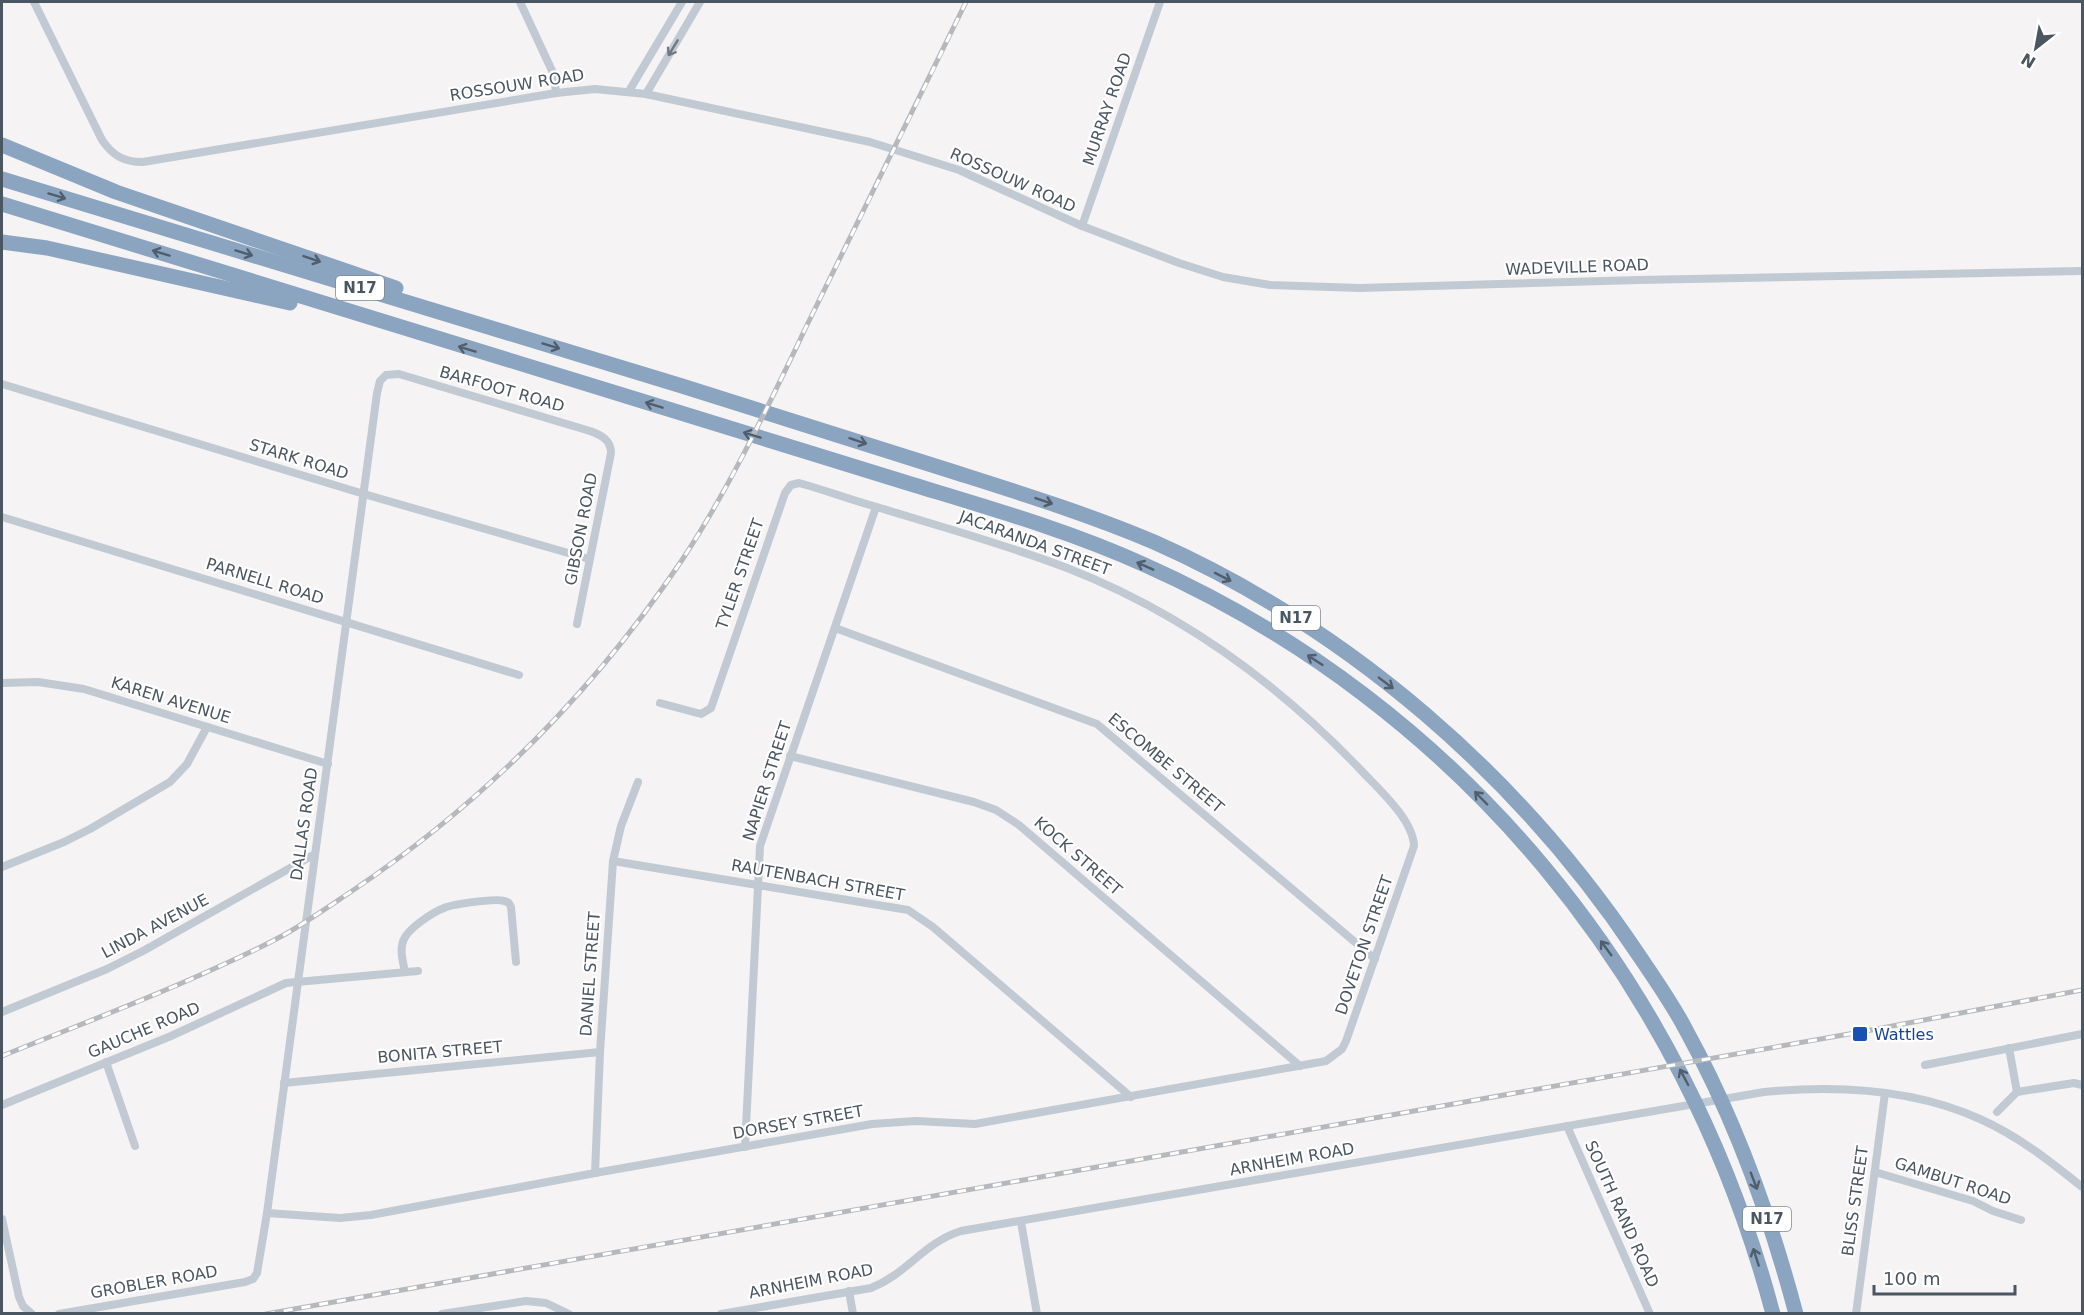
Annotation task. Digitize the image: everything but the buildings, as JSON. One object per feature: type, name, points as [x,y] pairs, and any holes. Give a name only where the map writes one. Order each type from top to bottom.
[{"type":"highway","points":[[2,145],[116,192],[420,297],[522,337]]},
{"type":"highway","name":"N17","points":[[2,179],[803,423],[1027,495],[1156,544],[1227,579],[1292,615],[1395,689],[1446,732],[1493,776],[1540,826],[1588,884],[1665,994],[1690,1037],[1733,1126],[1763,1207],[1796,1314]]},
{"type":"highway","name":"N17","points":[[2,204],[338,309],[1019,516],[1144,565],[1213,598],[1280,637],[1333,672],[1384,711],[1478,794],[1524,843],[1608,949],[1639,996],[1687,1082],[1709,1130],[1740,1207],[1773,1314]]},
{"type":"highway","points":[[2,242],[47,248],[300,305],[338,309]]},
{"type":"street","name":"ROSSOUW ROAD","points":[[34,2],[102,140],[109,151],[130,162],[143,162],[556,93],[595,89],[629,91],[870,142],[959,170],[1082,226]]},
{"type":"street","points":[[520,2],[554,75],[556,93]]},
{"type":"street","points":[[629,91],[682,2]]},
{"type":"street","points":[[645,94],[700,2]]},
{"type":"street","name":"MURRAY ROAD","points":[[1082,226],[1160,2]]},
{"type":"street","name":"WADEVILLE ROAD","points":[[1082,226],[1223,277],[1269,285],[1360,288],[1639,279],[2082,271]]},
{"type":"street","name":"BARFOOT ROAD","points":[[386,375],[399,374],[579,427],[598,434],[607,441]]},
{"type":"street","name":"DALLAS ROAD","points":[[253,1279],[257,1272],[267,1213],[377,393],[380,381],[386,375]]},
{"type":"street","name":"STARK ROAD","points":[[2,384],[364,494],[589,559]]},
{"type":"street","name":"GIBSON ROAD","points":[[577,624],[611,453],[607,441]]},
{"type":"street","name":"TYLER STREET","points":[[660,703],[701,714],[711,708],[784,493],[791,485],[799,483],[876,507]]},
{"type":"street","name":"NAPIER STREET","points":[[745,1147],[762,838],[876,507]]},
{"type":"street","name":"JACARANDA STREET","points":[[876,507],[937,524],[1068,568],[1108,585],[1184,626],[1226,652],[1323,731],[1400,814],[1414,838]]},
{"type":"street","name":"PARNELL ROAD","points":[[2,517],[519,675]]},
{"type":"street","name":"ESCOMBE STREET","points":[[835,628],[1097,724],[1375,959]]},
{"type":"street","name":"KAREN AVENUE","points":[[2,683],[38,682],[70,686],[328,764]]},
{"type":"street","points":[[2,867],[90,829],[170,782],[187,764],[207,727]]},
{"type":"street","name":"KOCK STREET","points":[[790,756],[974,802],[996,810],[1019,825],[1300,1066]]},
{"type":"street","name":"DANIEL STREET","points":[[595,1173],[600,1052],[613,861],[621,826],[638,782]]},
{"type":"street","name":"DOVETON STREET","points":[[1334,1057],[1346,1041],[1412,854],[1414,838]]},
{"type":"street","name":"LINDA AVENUE","points":[[2,1012],[107,969],[143,951],[315,854]]},
{"type":"street","name":"RAUTENBACH STREET","points":[[613,861],[901,908],[933,927],[1131,1097]]},
{"type":"street","points":[[405,972],[402,952],[404,940],[420,923],[438,910],[451,905],[497,900],[506,902],[511,907],[516,962]]},
{"type":"street","name":"GAUCHE ROAD","points":[[2,1105],[171,1036],[286,983],[418,971]]},
{"type":"street","points":[[1925,1065],[2082,1034]]},
{"type":"street","points":[[2009,1048],[2017,1092]]},
{"type":"street","name":"BONITA STREET","points":[[284,1083],[600,1052]]},
{"type":"street","name":"DORSEY STREET","points":[[267,1213],[328,1218],[355,1217],[872,1124],[916,1121],[975,1124],[1318,1064],[1334,1057]]},
{"type":"street","points":[[106,1062],[135,1146]]},
{"type":"street","points":[[1997,1112],[2017,1092],[2074,1083],[2082,1085]]},
{"type":"street","name":"ARNHEIM ROAD","points":[[721,1314],[871,1288],[904,1268],[928,1247],[950,1235],[1773,1091],[1822,1089],[1885,1093],[1919,1100],[1978,1118],[2033,1149],[2082,1187]]},
{"type":"street","name":"BLISS STREET","points":[[1856,1314],[1885,1093]]},
{"type":"street","name":"SOUTH RAND ROAD","points":[[1567,1126],[1650,1314]]},
{"type":"street","name":"GAMBUT ROAD","points":[[1875,1172],[1973,1201],[2021,1220]]},
{"type":"street","points":[[2,1219],[19,1297],[29,1312]]},
{"type":"street","points":[[1021,1222],[1037,1314]]},
{"type":"street","name":"GROBLER ROAD","points":[[59,1314],[253,1279]]},
{"type":"street","points":[[849,1291],[853,1314]]},
{"type":"street","points":[[442,1314],[526,1301],[546,1304],[569,1314]]},
{"type":"railway","points":[[2,1056],[183,982],[259,948],[305,922],[400,857],[446,821],[533,742],[573,699],[612,655],[648,608],[682,560],[717,503],[764,414],[966,2]]},
{"type":"railway","points":[[266,1314],[1866,1031],[2082,990]]},
{"type":"place","name":"Wattles","points":[[1860,1034]]}]
